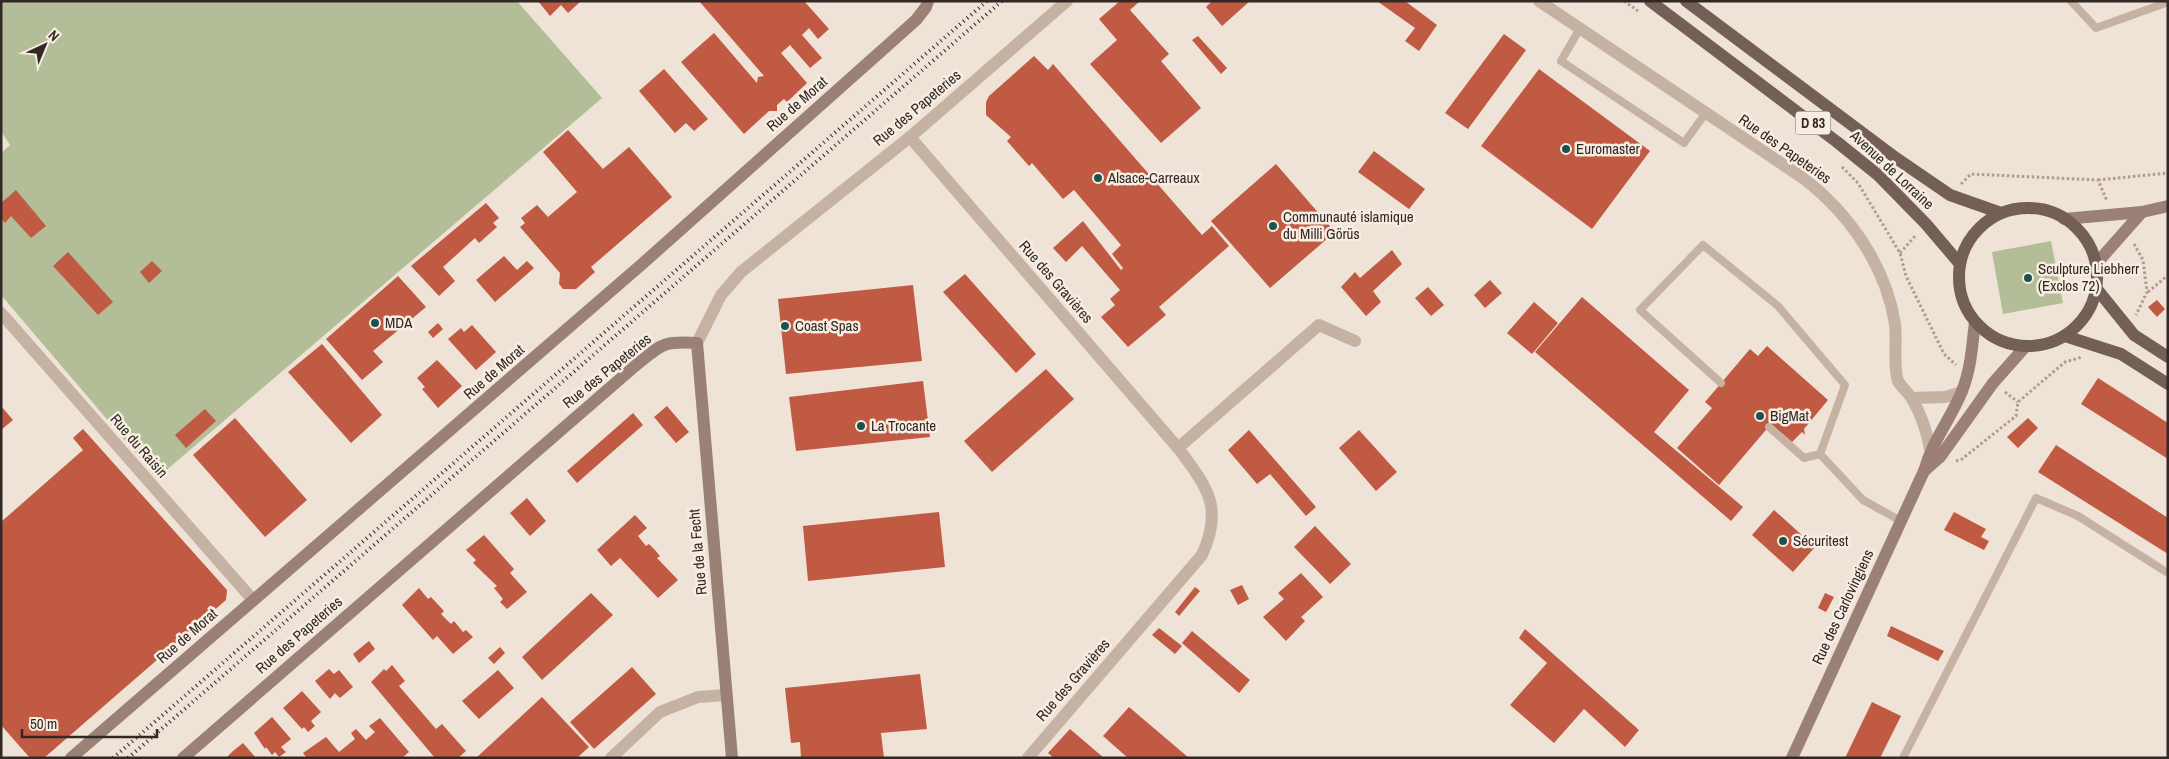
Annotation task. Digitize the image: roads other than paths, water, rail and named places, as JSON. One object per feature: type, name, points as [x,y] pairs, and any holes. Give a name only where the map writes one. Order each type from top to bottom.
[{"type":"main road","name":"Avenue de Lorraine","points":[[1650,1],[1878,175],[1926,224],[1960,264]]},
{"type":"main road","name":"Avenue de Lorraine","points":[[1686,1],[1896,158],[1950,195],[2001,213]]},
{"type":"main road","points":[[2023,208],[2045,210],[2064,219],[2079,231],[2090,246],[2096,264],[2096,288],[2090,307],[2080,323],[2065,336],[2046,345],[2025,347],[2006,343],[1989,335],[1975,322],[1964,305],[1960,291],[1960,264],[1968,242],[1982,225],[2001,213],[2023,208]]},
{"type":"main road","points":[[2096,288],[2134,336],[2168,357]]},
{"type":"main road","points":[[2065,336],[2121,354],[2168,384]]},
{"type":"street","name":"Rue de Morat","points":[[71,758],[641,265],[916,20],[926,7],[928,1]]},
{"type":"street","name":"Rue des Papeteries","points":[[183,758],[659,346],[672,342],[697,344],[721,295],[741,272],[910,137],[1067,1]]},
{"type":"street","name":"Rue des Papeteries","points":[[1539,1],[1579,30],[1823,193],[1843,216],[1874,260],[1887,290],[1895,324],[1898,381],[1912,398],[1927,432],[1930,449]]},
{"type":"street","name":"Rue des Gravières","points":[[910,137],[1178,448],[1201,479],[1212,506],[1212,534],[1202,555],[1028,758]]},
{"type":"street","points":[[2064,219],[2142,212],[2168,206]]},
{"type":"street","points":[[2096,264],[2142,212]]},
{"type":"street","name":"Rue du Raisin","points":[[1,313],[253,600]]},
{"type":"street","name":"Rue des Carlovingiens","points":[[1792,758],[1924,471],[1930,449],[1962,392],[1969,371],[1975,322]]},
{"type":"street","points":[[1178,448],[1318,326],[1355,341]]},
{"type":"street","name":"Rue de la Fecht","points":[[697,344],[732,758]]},
{"type":"street","name":"Rue des Carlovingiens","points":[[1924,471],[1940,457],[1993,383],[2025,347]]},
{"type":"street","points":[[1912,398],[1945,397],[1962,392]]},
{"type":"street","points":[[611,758],[660,712],[698,697],[726,695]]},
{"type":"lane","points":[[2071,1],[2096,28],[2168,2]]},
{"type":"lane","points":[[1579,30],[1561,61],[1684,143],[1705,114]]},
{"type":"lane","points":[[1721,383],[1640,310],[1702,245],[1778,306],[1845,385],[1820,454]]},
{"type":"lane","points":[[1769,427],[1804,458],[1820,454]]},
{"type":"lane","points":[[1820,454],[1863,500],[1901,521]]},
{"type":"lane","points":[[1903,758],[2036,498],[2078,516],[2168,573]]},
{"type":"railway","points":[[113,758],[987,1]]},
{"type":"railway","points":[[128,758],[1002,1]]},
{"type":"place","name":"Euromaster","points":[[1566,149]]},
{"type":"place","name":"Alsace-Carreaux","points":[[1098,178]]},
{"type":"place","name":"Communauté islamique du Milli Görüs","points":[[1273,226]]},
{"type":"place","name":"Sculpture Liebherr (Exclos 72)","points":[[2028,278]]},
{"type":"place","name":"MDA","points":[[375,323]]},
{"type":"place","name":"Coast Spas","points":[[785,326]]},
{"type":"place","name":"BigMat","points":[[1760,416]]},
{"type":"place","name":"La Trocante","points":[[861,426]]},
{"type":"place","name":"Sécuritest","points":[[1783,541]]}]
